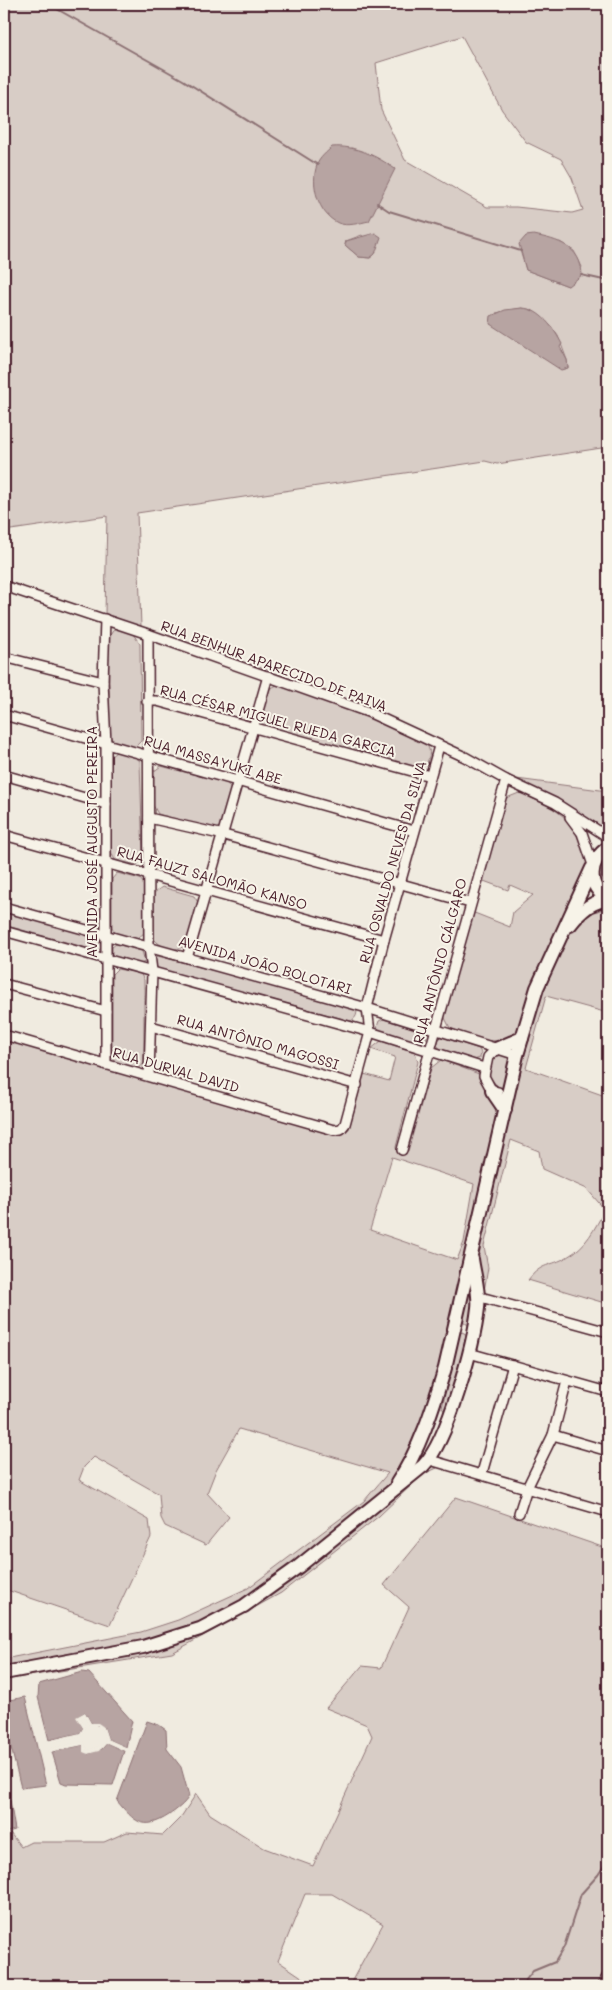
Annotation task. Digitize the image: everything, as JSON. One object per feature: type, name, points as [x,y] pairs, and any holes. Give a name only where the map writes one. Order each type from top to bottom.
[{"type":"main road","points":[[393,1490],[406,1468],[433,1407],[445,1368],[472,1258],[517,1055],[537,988],[598,856],[608,848]]},
{"type":"main road","points":[[560,936],[578,915],[595,904],[608,899],[597,888],[593,879],[593,867]]},
{"type":"main road","points":[[496,1049],[522,1038]]},
{"type":"main road","points":[[492,1091],[506,1110]]},
{"type":"main road","points":[[4,1673],[143,1647],[200,1629],[244,1606],[283,1578],[430,1460],[436,1451],[469,1353],[478,1306],[472,1258]]},
{"type":"main road","points":[[455,1328],[473,1333]]},
{"type":"main road","points":[[445,1368],[446,1380],[439,1411],[448,1417]]},
{"type":"street","name":"RUA BENHUR APARECIDO DE PAIVA","points":[[4,586],[105,619],[368,712],[465,757],[506,780],[555,803],[608,838]]},
{"type":"street","name":"AVENIDA JOSÉ AUGUSTO PEREIRA","points":[[105,619],[103,682],[106,744],[107,862],[105,935],[106,1065]]},
{"type":"street","points":[[148,634],[149,947],[152,971],[149,1076]]},
{"type":"street","points":[[4,657],[103,682]]},
{"type":"street","points":[[187,958],[224,835],[268,676]]},
{"type":"street","name":"RUA CÉSAR MIGUEL RUEDA GARCIA","points":[[147,701],[157,701],[430,776]]},
{"type":"street","name":"RUA MASSAYUKI ABE","points":[[4,715],[414,831]]},
{"type":"street","name":"RUA OSVALDO NEVES DA SILVA","points":[[341,1129],[345,1124],[357,1085],[370,1032],[367,1008],[384,940],[439,746]]},
{"type":"street","points":[[4,775],[106,804]]},
{"type":"street","name":"RUA ANTÔNIO CÁLGARO","points":[[402,1150],[506,780]]},
{"type":"street","name":"RUA BENHUR APARECIDO DE PAIVA","points":[[555,803],[571,817],[582,832],[593,867]]},
{"type":"street","points":[[149,818],[224,835],[470,903]]},
{"type":"street","name":"RUA FAUZI SALOMÃO KANSO","points":[[4,835],[384,940]]},
{"type":"street","name":"AVENIDA JOÃO BOLOTARI","points":[[4,906],[367,1008],[517,1055]]},
{"type":"street","points":[[4,931],[370,1032],[484,1068]]},
{"type":"street","points":[[4,984],[106,1011]]},
{"type":"street","name":"RUA ANTÔNIO MAGOSSI","points":[[151,1026],[357,1085]]},
{"type":"street","name":"RUA DURVAL DAVID","points":[[4,1035],[334,1130],[341,1129]]},
{"type":"street","points":[[496,1049],[488,1057],[484,1068],[484,1076],[492,1091],[509,1095]]},
{"type":"street","points":[[477,1296],[608,1332]]},
{"type":"street","points":[[469,1353],[608,1392]]},
{"type":"street","points":[[482,1474],[513,1365]]},
{"type":"street","points":[[519,1513],[527,1488],[553,1435],[567,1381]]},
{"type":"street","points":[[553,1435],[608,1451]]},
{"type":"street","points":[[430,1460],[608,1512]]},
{"type":"street","points":[[602,1986],[608,1975]]},
{"type":"shaded area","points":[[4,4],[608,4],[608,447],[497,464],[485,461],[137,513],[141,627],[105,614],[107,516],[4,531]],"holes":[[[462,36],[502,110],[526,142],[561,159],[572,178],[583,210],[572,213],[516,207],[487,207],[405,160],[381,110],[376,63]],[[352,148],[360,152],[315,185],[320,161],[328,154]],[[362,235],[375,254],[370,258],[359,257],[345,245],[346,241]],[[560,242],[574,251],[582,267],[568,286],[526,270],[520,250]],[[522,308],[532,310],[551,326],[558,336],[568,368],[496,313]]]},
{"type":"shaded area","points":[[332,147],[349,148],[365,152],[395,169],[369,221],[350,225],[338,223],[325,213],[317,198],[315,173],[317,165],[323,155]]},
{"type":"shaded area","points":[[375,233],[381,237],[375,254],[370,258],[359,257],[345,245],[346,241]]},
{"type":"shaded area","points":[[534,235],[559,242],[573,251],[581,265],[582,275],[568,286],[526,270],[519,244],[526,236]]},
{"type":"shaded area","points":[[522,308],[535,312],[551,326],[562,344],[560,347],[567,360],[568,368],[561,370],[490,324],[491,316],[505,310]]},
{"type":"shaded area","points":[[115,628],[133,634],[140,644],[141,741],[134,748],[114,743],[110,736],[108,638]]},
{"type":"shaded area","points":[[279,684],[366,716],[424,742],[430,753],[426,765],[418,768],[264,726],[260,721],[269,689]]},
{"type":"shaded area","points":[[116,752],[134,756],[140,761],[143,858],[137,865],[115,860],[111,852],[110,757]]},
{"type":"shaded area","points":[[161,766],[227,783],[232,790],[221,827],[215,830],[158,814],[153,805],[153,772]]},
{"type":"shaded area","points":[[509,778],[608,791],[608,834]]},
{"type":"shaded area","points":[[519,793],[548,806],[566,819],[578,837],[589,867],[518,1035],[508,1039],[491,1041],[476,1038],[450,1028],[443,1014],[472,912],[510,927],[513,912],[533,895],[510,885],[508,890],[481,880],[504,799]]},
{"type":"shaded area","points":[[608,854],[608,894],[596,877],[601,859]]},
{"type":"shaded area","points":[[117,873],[140,879],[144,884],[145,932],[137,939],[116,934],[112,927],[112,879]]},
{"type":"shaded area","points":[[162,887],[194,896],[199,904],[188,945],[178,949],[169,949],[153,938],[154,893]]},
{"type":"shaded area","points":[[608,907],[608,1013],[546,996],[526,1068],[608,1097],[608,1304],[528,1280],[542,1267],[567,1257],[580,1248],[605,1210],[587,1189],[542,1169],[539,1151],[511,1140],[484,1246],[488,1268],[484,1291],[476,1258],[490,1189],[539,990],[563,938],[579,918]]},
{"type":"shaded area","points":[[4,911],[99,938],[101,948],[98,951],[4,925]]},
{"type":"shaded area","points":[[116,944],[142,951],[145,962],[140,964],[115,957],[112,954],[112,947]]},
{"type":"shaded area","points":[[158,956],[356,1008],[356,1016],[351,1021],[158,969],[155,966],[155,957]]},
{"type":"shaded area","points":[[117,969],[140,973],[144,980],[144,1063],[139,1069],[117,1063],[112,1057],[112,974]]},
{"type":"shaded area","points":[[383,1019],[425,1032],[427,1035],[425,1041],[421,1044],[380,1030],[377,1027],[379,1021]]},
{"type":"shaded area","points":[[442,1037],[479,1049],[481,1053],[480,1058],[474,1060],[440,1049],[437,1045]]},
{"type":"shaded area","points":[[4,1040],[333,1134],[342,1134],[349,1129],[364,1074],[389,1081],[395,1057],[371,1049],[381,1041],[415,1052],[418,1062],[396,1147],[397,1152],[402,1153],[408,1151],[431,1068],[441,1060],[479,1074],[493,1101],[498,1119],[444,1368],[396,1481],[242,1604],[171,1636],[4,1671],[4,1659],[141,1632],[178,1620],[248,1588],[364,1501],[388,1473],[239,1429],[216,1470],[207,1493],[229,1517],[206,1545],[165,1526],[161,1518],[159,1494],[94,1457],[84,1467],[79,1480],[149,1520],[151,1537],[110,1625],[4,1589]],"holes":[[[392,1157],[474,1184],[464,1242],[457,1260],[370,1230]]]},
{"type":"shaded area","points":[[500,1054],[512,1060],[506,1089],[498,1087],[489,1076],[490,1059],[494,1055]]},
{"type":"shaded area","points":[[473,1275],[474,1299],[469,1326],[462,1320]]},
{"type":"shaded area","points":[[462,1332],[466,1334],[464,1353],[446,1413],[442,1408],[458,1336]]},
{"type":"shaded area","points":[[430,1465],[437,1468],[422,1475],[379,1516],[281,1593],[172,1653],[4,1680],[4,1676],[201,1632]]},
{"type":"shaded area","points":[[456,1497],[608,1549],[608,1968],[598,1986],[349,1986],[383,1924],[332,1894],[305,1894],[278,1961],[315,1986],[4,1986],[4,1833],[10,1833],[21,1847],[31,1842],[104,1842],[127,1832],[163,1835],[181,1817],[196,1794],[210,1814],[264,1848],[313,1866],[372,1736],[367,1725],[326,1708],[362,1666],[381,1668],[409,1607],[384,1585]]},
{"type":"shaded area","points":[[82,1672],[89,1673],[132,1721],[126,1747],[108,1739],[104,1727],[91,1723],[85,1712],[77,1717],[83,1728],[80,1733],[49,1740],[38,1697],[39,1684]]},
{"type":"shaded area","points":[[25,1697],[46,1785],[21,1788],[4,1719],[4,1701]]},
{"type":"shaded area","points":[[147,1721],[159,1725],[166,1730],[167,1749],[181,1767],[189,1796],[183,1804],[169,1815],[152,1823],[140,1822],[134,1819],[117,1801]]},
{"type":"shaded area","points":[[107,1743],[124,1751],[113,1785],[66,1784],[61,1782],[52,1752],[83,1745],[88,1754],[102,1749]]},
{"type":"shaded area","points":[[10,1800],[15,1830],[4,1833],[4,1801]]},
{"type":"pier","points":[[85,1712],[91,1723],[98,1723],[104,1727],[108,1739],[128,1748],[127,1752],[107,1743],[99,1751],[88,1754],[83,1752],[83,1745],[49,1752],[51,1749],[83,1742],[88,1751],[103,1745],[106,1741],[104,1731],[97,1725],[90,1725],[84,1715],[80,1718],[85,1727],[82,1735],[47,1741],[80,1733],[83,1728],[76,1717]]},
{"type":"waterway","points":[[48,4],[183,80],[318,165]]},
{"type":"waterway","points":[[377,203],[389,211],[521,251]]},
{"type":"waterway","points":[[581,275],[608,281]]},
{"type":"waterway","points":[[521,1986],[533,1971],[555,1962],[564,1947],[581,1894],[608,1860]]}]
